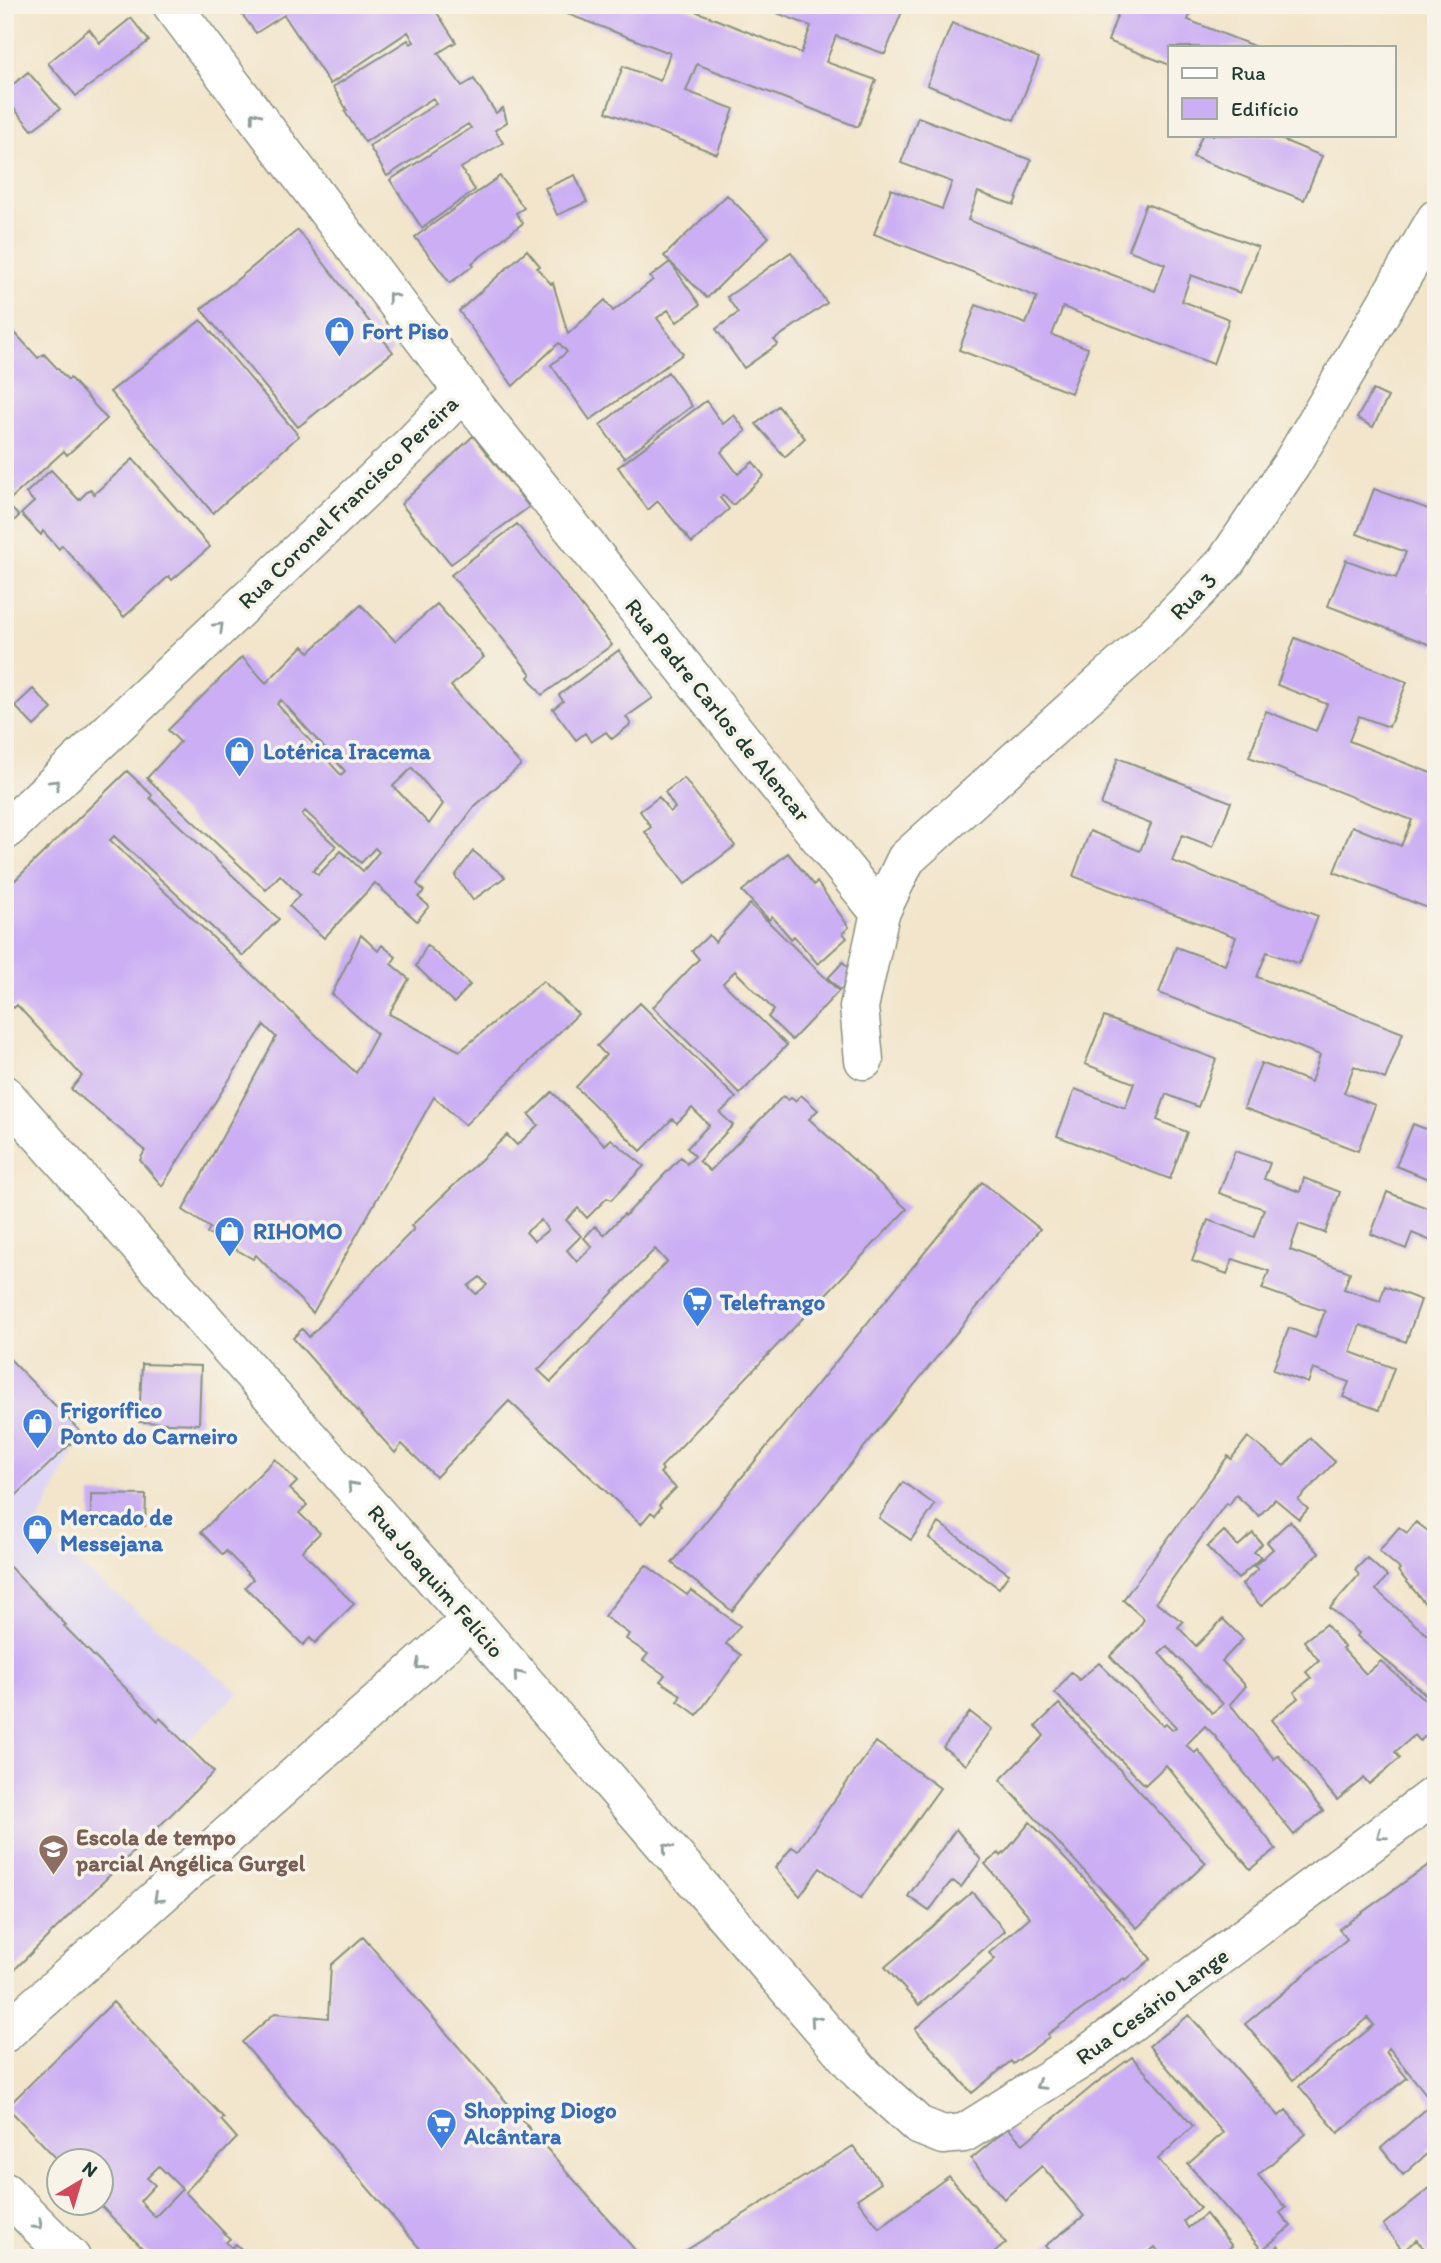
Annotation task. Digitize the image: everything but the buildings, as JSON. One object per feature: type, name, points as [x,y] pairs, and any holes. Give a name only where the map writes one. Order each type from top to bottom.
[{"type":"main road","name":"Rua Coronel Francisco Pereira","points":[[5,831],[413,443],[463,391],[172,5]]},
{"type":"main road","name":"Rua 3","points":[[880,913],[906,859],[1155,635],[1225,562],[1291,465],[1436,219]]},
{"type":"main road","name":"Rua Padre Carlos de Alencar","points":[[463,391],[880,913]]},
{"type":"main road","points":[[864,1060],[859,1007],[880,913]]},
{"type":"main road","name":"Rua Joaquim Felício","points":[[5,1096],[471,1620],[860,2072]]},
{"type":"main road","points":[[5,2034],[471,1620]]},
{"type":"main road","name":"Rua Cesário Lange","points":[[860,2072],[918,2125],[943,2135],[964,2133],[1083,2058],[1436,1794]]},
{"type":"main road","points":[[5,2192],[71,2258]]},
{"type":"shaded area","name":"Mercado de Messejana","points":[[5,1354],[82,1433],[35,1530],[239,1692],[185,1744],[5,1585]]},
{"type":"place","name":"Fort Piso","points":[[339,358]]},
{"type":"place","name":"Lotérica Iracema","points":[[240,778]]},
{"type":"place","name":"RIHOMO","points":[[230,1258]]},
{"type":"place","name":"Telefrango","points":[[697,1329]]},
{"type":"place","name":"Frigorífico Ponto do Carneiro","points":[[37,1450]]},
{"type":"place","name":"Mercado de Messejana","points":[[37,1557]]},
{"type":"place","name":"Escola de tempo parcial Angélica Gurgel","points":[[53,1877]]},
{"type":"place","name":"Shopping Diogo Alcântara","points":[[441,2150]]}]
